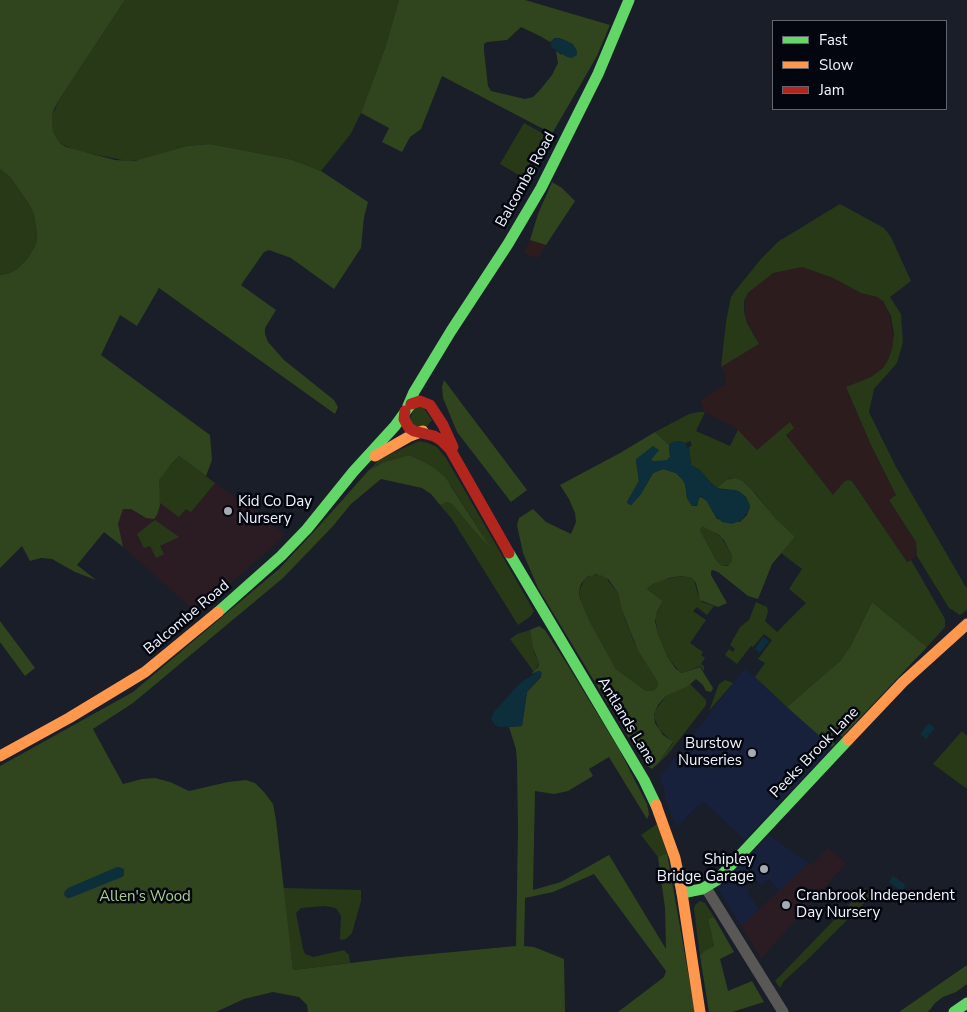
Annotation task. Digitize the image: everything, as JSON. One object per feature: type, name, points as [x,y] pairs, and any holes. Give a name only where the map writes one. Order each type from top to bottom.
[{"type":"main road","name":"Balcombe Road","points":[[0,756],[124,686],[188,638],[291,546],[395,426],[451,330],[508,244],[541,188],[598,74],[630,0]]},
{"type":"main road","name":"Balcombe Road","points":[[432,365],[429,390],[433,410]]},
{"type":"main road","points":[[422,401],[428,404],[435,416],[434,423],[429,429],[420,432],[413,431],[404,420],[407,408],[414,402],[422,401]]},
{"type":"main road","name":"Antlands Lane","points":[[433,410],[446,432],[463,470]]},
{"type":"main road","name":"Balcombe Road","points":[[361,464],[420,432]]},
{"type":"main road","name":"Antlands Lane","points":[[420,432],[434,436],[450,449],[543,612],[644,780],[660,814],[672,848],[682,893],[700,1012]]},
{"type":"main road","name":"Peeks Brook Lane","points":[[706,888],[722,874],[804,785],[904,682],[967,624]]},
{"type":"main road","points":[[682,893],[706,888]]},
{"type":"main road","points":[[954,1012],[967,1003]]},
{"type":"street","points":[[706,888],[783,1012]]},
{"type":"shaded area","points":[[557,38],[573,44],[577,55],[572,58],[567,57],[554,49],[551,46],[551,41]]},
{"type":"shaded area","points":[[530,240],[546,245],[538,258],[523,253]]},
{"type":"shaded area","points":[[802,267],[833,278],[861,293],[880,298],[889,311],[894,340],[886,365],[871,377],[846,387],[871,445],[896,495],[889,500],[916,542],[917,556],[907,562],[852,481],[848,480],[833,496],[786,435],[790,423],[757,450],[733,426],[705,412],[700,401],[726,384],[723,378],[726,375],[721,367],[759,344],[745,317],[745,297],[767,276],[779,271]]},
{"type":"shaded area","points":[[678,441],[686,443],[687,448],[689,447],[691,465],[702,472],[712,485],[720,489],[736,490],[743,494],[750,508],[742,520],[732,524],[722,522],[701,496],[697,505],[692,506],[687,498],[685,484],[682,479],[676,473],[663,469],[653,473],[641,494],[631,505],[628,504],[627,502],[639,481],[636,459],[653,446],[659,450],[651,460],[668,460],[670,457],[669,445]]},
{"type":"shaded area","points":[[179,456],[285,534],[197,613],[123,547],[118,528],[123,509],[131,509],[143,517],[160,505],[160,499]]},
{"type":"shaded area","points":[[763,637],[769,641],[760,653],[755,649]]},
{"type":"shaded area","name":"Burstow Nurseries","points":[[745,668],[832,747],[745,840],[703,801],[676,827],[659,778]]},
{"type":"shaded area","points":[[538,671],[542,674],[527,692],[522,726],[500,727],[495,725],[491,719],[494,712],[519,684]]},
{"type":"shaded area","points":[[929,723],[935,728],[926,739],[920,734]]},
{"type":"shaded area","points":[[769,835],[809,863],[779,891],[769,879],[760,885],[753,876],[744,884],[749,892],[748,894],[759,909],[741,926],[717,887]]},
{"type":"shaded area","name":"Cranbrook Independent Day Nursery","points":[[828,848],[846,863],[761,959],[741,926],[809,863],[812,865]]},
{"type":"shaded area","points":[[117,867],[124,869],[122,877],[70,898],[64,895],[68,888]]},
{"type":"shaded area","points":[[893,876],[905,884],[904,889],[900,890],[889,882]]},
{"type":"green space","points":[[0,0],[125,0],[54,109],[52,116],[53,132],[60,143],[66,147],[115,160],[135,161],[187,146],[210,144],[289,159],[303,164],[321,171],[368,202],[364,217],[361,248],[334,289],[291,258],[269,250],[264,252],[241,285],[276,310],[265,328],[268,342],[284,360],[334,400],[338,407],[335,414],[159,288],[137,326],[120,315],[101,355],[210,435],[212,460],[206,476],[179,456],[172,463],[159,480],[160,505],[154,519],[146,518],[131,509],[123,509],[118,524],[123,547],[104,532],[77,565],[96,580],[75,572],[52,559],[41,558],[30,561],[22,546],[0,568],[0,275],[17,269],[28,258],[36,244],[37,234],[34,215],[29,204],[10,177],[0,169]]},
{"type":"green space","points":[[125,0],[399,0],[385,48],[361,113],[350,135],[321,171],[289,159],[210,144],[187,146],[143,160],[127,161],[74,150],[60,143],[53,132],[52,125],[52,116],[59,100]]},
{"type":"green space","points":[[399,0],[525,0],[610,25],[597,56],[553,132],[551,133],[442,76],[421,129],[410,137],[402,152],[382,142],[389,128],[361,113],[385,48]],"holes":[[[521,27],[550,42],[555,38],[560,38],[562,55],[556,51],[558,63],[552,75],[540,90],[533,97],[525,99],[491,91],[488,86],[484,44],[507,40]]]},
{"type":"green space","points":[[524,123],[546,135],[522,177],[500,164]]},
{"type":"green space","points":[[548,137],[553,141],[524,189]]},
{"type":"green space","points":[[0,169],[10,177],[29,204],[34,215],[37,234],[36,244],[28,258],[17,269],[0,275]]},
{"type":"green space","points":[[552,182],[562,188],[575,201],[546,245],[530,240],[538,214]]},
{"type":"green space","points":[[840,204],[884,228],[891,237],[911,281],[890,297],[901,314],[903,342],[897,363],[874,389],[869,412],[895,465],[967,589],[967,610],[960,615],[949,608],[917,556],[916,542],[889,500],[896,495],[871,445],[846,387],[871,377],[883,368],[888,360],[894,334],[891,316],[883,301],[877,297],[861,293],[833,278],[802,267],[773,273],[748,293],[744,301],[747,323],[759,344],[721,367],[726,322],[731,297],[735,291],[761,259],[779,241]]},
{"type":"green space","points":[[444,380],[527,490],[511,502],[457,432],[443,398],[442,387]]},
{"type":"green space","points":[[416,404],[421,404],[432,420],[425,429],[408,424]]},
{"type":"green space","points":[[705,412],[696,431],[730,446],[738,430],[757,450],[790,422],[794,428],[786,435],[833,495],[844,482],[852,481],[907,562],[911,560],[945,619],[945,627],[927,647],[872,602],[851,645],[840,661],[787,707],[755,677],[765,663],[758,659],[772,640],[764,634],[753,647],[751,646],[737,664],[725,655],[729,649],[733,652],[735,649],[730,645],[740,627],[749,620],[756,602],[767,607],[768,612],[765,621],[777,632],[806,603],[789,589],[802,569],[781,553],[795,537],[782,527],[756,494],[743,481],[731,478],[717,488],[700,470],[691,465],[689,447],[692,445],[690,441],[686,443],[678,441],[669,445],[655,432],[689,414]]},
{"type":"green space","points":[[655,432],[669,445],[670,457],[666,461],[652,461],[650,458],[653,446],[636,461],[639,481],[627,502],[631,505],[641,494],[653,473],[663,469],[676,473],[682,479],[685,484],[687,498],[692,506],[697,506],[701,497],[707,501],[717,519],[740,522],[747,515],[750,506],[746,497],[738,491],[717,488],[726,480],[734,478],[743,481],[776,519],[795,537],[772,564],[758,599],[748,596],[713,570],[711,575],[727,603],[718,607],[700,600],[696,583],[692,578],[682,576],[669,578],[653,584],[647,589],[663,601],[655,621],[668,658],[676,669],[682,673],[700,667],[713,688],[711,692],[706,691],[703,685],[696,679],[688,686],[666,696],[658,705],[654,714],[655,723],[663,735],[673,742],[652,769],[645,765],[538,588],[523,553],[517,525],[519,518],[533,509],[546,522],[571,534],[576,522],[575,513],[560,485]],"holes":[[[702,526],[719,535],[724,540],[732,556],[732,561],[728,566],[722,566],[716,560],[700,530]],[[596,574],[609,580],[618,593],[622,610],[638,650],[657,681],[658,686],[653,691],[646,691],[616,669],[589,620],[580,599],[579,591],[581,584],[587,577]]]},
{"type":"green space","points":[[419,441],[437,447],[446,458],[534,611],[531,616],[518,625],[452,519],[440,505],[447,502],[452,504],[475,532],[489,545],[452,487],[430,465],[409,455],[377,465],[366,473],[380,459]]},
{"type":"green space","name":"Allen's Wood","points":[[409,455],[430,465],[445,477],[491,548],[452,504],[447,502],[440,505],[431,494],[422,488],[381,479],[351,504],[333,526],[283,578],[133,703],[93,729],[123,784],[155,778],[170,782],[189,791],[246,780],[255,783],[264,792],[273,804],[276,820],[293,970],[516,946],[517,762],[516,749],[509,727],[522,726],[527,692],[541,677],[541,672],[539,671],[531,674],[538,667],[539,663],[533,648],[530,630],[539,626],[545,630],[620,751],[647,804],[649,814],[647,819],[609,757],[589,769],[593,776],[568,791],[554,794],[535,791],[533,890],[561,882],[609,855],[666,949],[665,908],[658,857],[667,853],[695,1012],[618,1012],[664,977],[666,971],[594,874],[553,892],[525,898],[524,946],[534,947],[564,959],[565,1012],[308,1012],[307,1005],[299,997],[273,992],[244,999],[216,1012],[0,1012],[0,766],[133,692],[279,569],[369,470],[382,463]]},
{"type":"green space","points":[[179,456],[215,483],[191,512],[186,509],[179,517],[160,503],[158,485],[160,476]]},
{"type":"green space","points":[[155,520],[179,537],[160,546],[164,554],[156,558],[150,546],[144,548],[137,534]]},
{"type":"green space","points":[[701,526],[707,527],[722,538],[732,556],[730,565],[722,566],[716,560],[700,530]]},
{"type":"green space","points":[[593,574],[606,578],[618,593],[634,642],[657,681],[658,686],[653,691],[646,691],[616,669],[589,620],[581,602],[579,591],[585,579]]},
{"type":"green space","points":[[683,576],[694,580],[702,602],[714,606],[707,615],[697,607],[693,611],[706,620],[690,643],[703,652],[701,655],[705,658],[701,664],[704,666],[704,671],[700,666],[683,673],[668,658],[658,634],[655,617],[663,601],[647,589],[661,580]]},
{"type":"green space","points":[[872,602],[927,647],[842,737],[835,731],[829,739],[835,744],[832,747],[787,707],[840,661],[851,645]]},
{"type":"green space","points":[[0,621],[35,668],[25,676],[0,642]]},
{"type":"green space","points":[[530,630],[534,652],[539,663],[534,672],[510,639],[517,634]]},
{"type":"green space","points":[[725,680],[733,683],[709,711],[719,684]]},
{"type":"green space","points":[[690,684],[706,700],[706,705],[668,754],[655,767],[673,743],[659,729],[654,717],[655,711],[666,696]]},
{"type":"green space","points":[[962,731],[967,736],[967,789],[933,764]]},
{"type":"green space","points":[[657,824],[667,853],[658,857],[641,835]]},
{"type":"green space","points":[[283,888],[361,890],[361,901],[352,933],[346,939],[340,940],[341,916],[336,908],[324,906],[301,908],[296,913],[305,954],[313,957],[344,950],[349,955],[350,963],[293,970]]},
{"type":"green space","points":[[865,888],[873,894],[784,981],[780,988],[775,981]]},
{"type":"green space","points":[[700,901],[705,903],[714,917],[708,919],[714,946],[700,956],[694,909],[695,905]]},
{"type":"green space","points":[[714,917],[734,952],[720,959],[728,991],[752,981],[764,1002],[732,1012],[709,1012],[700,956],[703,952],[714,946],[708,919]]},
{"type":"green space","points":[[967,965],[967,984],[956,992],[943,997],[928,1012],[899,1012]]},
{"type":"traffic: fast","points":[[408,406],[414,392],[451,331],[508,244],[541,188],[598,74],[629,0]]},
{"type":"traffic: fast","points":[[218,612],[281,556],[307,529],[353,472],[395,426],[411,404]]},
{"type":"traffic: fast","points":[[509,553],[644,780],[656,805]]},
{"type":"traffic: fast","points":[[682,893],[702,889],[717,880],[848,740]]},
{"type":"traffic: fast","points":[[954,1012],[967,1003]]},
{"type":"traffic: slow","points":[[375,456],[410,436],[423,431]]},
{"type":"traffic: slow","points":[[0,756],[69,718],[145,672],[218,612]]},
{"type":"traffic: slow","points":[[848,740],[903,682],[967,624]]},
{"type":"traffic: slow","points":[[656,805],[675,858],[700,1012]]},
{"type":"traffic: jam","points":[[411,404],[420,401],[430,405],[443,425],[453,447]]},
{"type":"traffic: jam","points":[[405,411],[404,419],[409,428],[434,436],[450,449],[509,553]]},
{"type":"place","name":"Kid Co Day Nursery","points":[[228,511]]},
{"type":"place","name":"Burstow Nurseries","points":[[752,753]]},
{"type":"place","name":"Shipley Bridge Garage","points":[[764,869]]},
{"type":"place","name":"Cranbrook Independent Day Nursery","points":[[786,905]]}]
